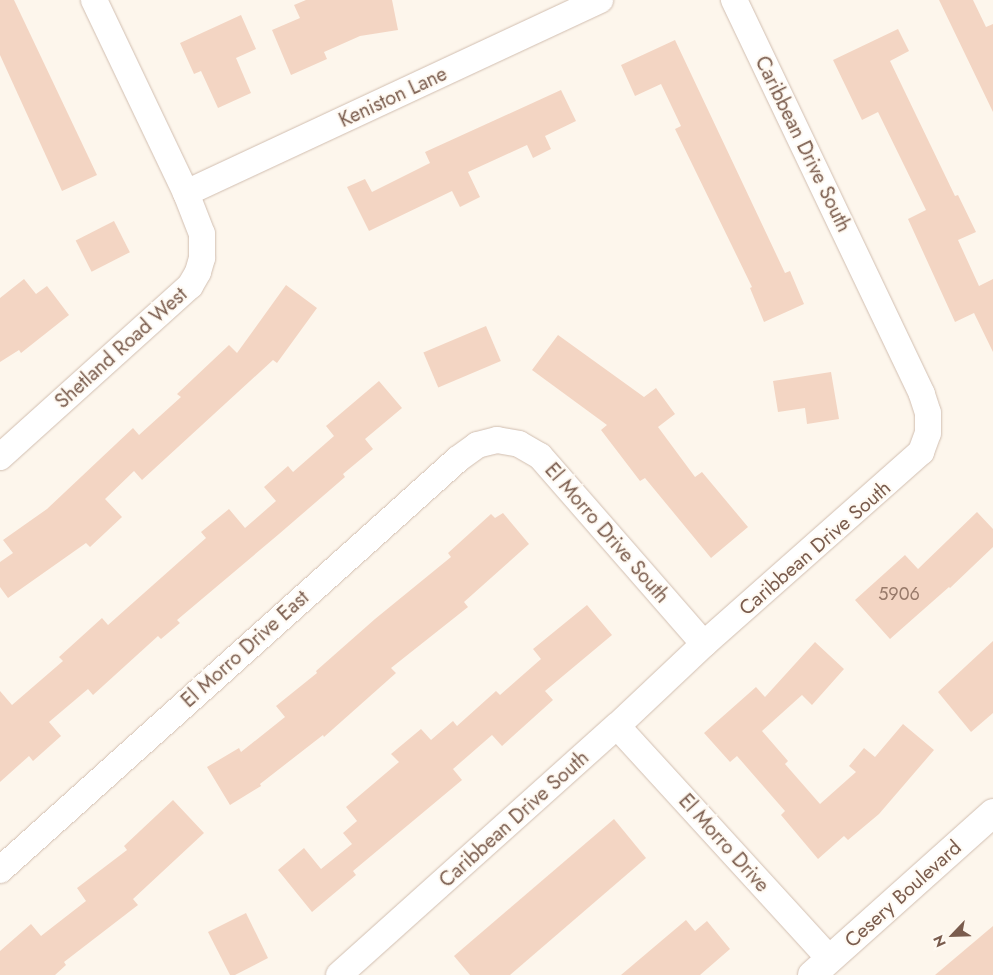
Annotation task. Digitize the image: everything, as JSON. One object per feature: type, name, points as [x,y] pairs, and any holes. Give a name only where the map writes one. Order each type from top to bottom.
[{"type":"main road","name":"Cesery Boulevard","points":[[821,967],[993,813]]},
{"type":"street","name":"Shetland Road West","points":[[0,457],[190,286],[198,272],[202,258],[202,234],[186,193],[94,0]]},
{"type":"street","name":"Keniston Lane","points":[[186,193],[600,0]]},
{"type":"street","name":"Caribbean Drive South","points":[[339,975],[617,726],[704,644],[908,466],[921,452],[928,433],[928,412],[922,394],[734,0]]},
{"type":"street","name":"El Morro Drive South","points":[[497,440],[518,444],[540,456],[704,644]]},
{"type":"street","name":"El Morro Drive East","points":[[0,870],[458,458],[477,445],[497,440]]},
{"type":"street","name":"El Morro Drive","points":[[617,726],[821,967]]},
{"type":"building","points":[[0,0],[14,0],[97,175],[62,191],[0,55]]},
{"type":"building","points":[[306,0],[392,0],[398,30],[360,36],[324,52],[327,59],[291,75],[272,30],[300,18],[294,5]]},
{"type":"building","points":[[939,0],[973,0],[986,27],[993,24],[993,112]]},
{"type":"building","points":[[241,15],[256,49],[236,58],[251,93],[218,108],[201,71],[194,74],[180,43]]},
{"type":"building","points":[[898,29],[909,51],[890,61],[955,196],[958,195],[976,232],[958,240],[979,286],[993,279],[993,352],[974,313],[955,322],[908,219],[926,210],[878,112],[862,120],[833,60]]},
{"type":"building","points":[[675,40],[785,273],[790,271],[804,304],[764,322],[750,288],[752,287],[675,129],[681,126],[661,84],[635,96],[621,65]]},
{"type":"building","points":[[561,90],[576,121],[545,136],[551,149],[533,158],[527,145],[468,172],[480,197],[460,207],[452,191],[369,231],[347,187],[365,179],[372,192],[430,163],[425,152]]},
{"type":"building","points":[[114,221],[130,252],[92,272],[76,241]]},
{"type":"building","points":[[24,279],[36,294],[47,286],[69,315],[21,353],[19,350],[0,362],[0,298]]},
{"type":"building","points":[[286,285],[317,308],[277,363],[273,360],[142,480],[134,471],[105,499],[122,517],[90,547],[86,543],[8,598],[0,587],[0,562],[13,553],[3,540],[47,509],[133,428],[139,435],[181,397],[177,394],[229,345],[237,353]]},
{"type":"building","points":[[486,326],[501,361],[438,388],[423,353]]},
{"type":"building","points":[[558,335],[644,397],[656,388],[675,414],[658,427],[695,477],[702,472],[748,527],[711,558],[645,478],[640,481],[601,430],[607,425],[532,370]]},
{"type":"building","points":[[831,372],[839,419],[807,424],[805,408],[778,412],[773,381]]},
{"type":"building","points":[[379,381],[402,408],[365,439],[373,449],[343,474],[345,477],[177,620],[180,623],[161,639],[158,636],[93,695],[88,689],[49,722],[61,736],[33,761],[29,756],[0,782],[0,691],[12,705],[63,661],[59,657],[102,618],[108,625],[206,538],[201,532],[229,509],[245,528],[276,501],[264,487],[288,466],[293,472],[334,436],[326,426]]},
{"type":"building","points":[[977,512],[993,529],[993,547],[950,588],[890,639],[855,600],[905,555],[918,569]]},
{"type":"building","points":[[503,513],[529,544],[464,602],[468,607],[391,668],[396,673],[324,737],[323,735],[260,784],[261,786],[230,805],[207,767],[239,748],[241,752],[285,717],[276,706],[317,673],[316,671],[375,619],[451,557],[448,553],[491,514],[495,518]]},
{"type":"building","points":[[587,605],[612,635],[545,691],[553,700],[502,746],[492,735],[453,769],[462,780],[353,871],[356,875],[312,912],[278,870],[304,848],[321,869],[352,844],[343,833],[357,821],[346,807],[399,762],[391,754],[421,729],[431,740],[453,721],[457,726],[496,691],[500,695],[541,659],[533,649]]},
{"type":"building","points":[[993,641],[993,713],[971,732],[938,692]]},
{"type":"building","points":[[815,642],[844,669],[812,705],[802,695],[762,731],[788,761],[785,764],[820,804],[856,772],[849,766],[864,748],[875,757],[903,724],[934,750],[879,814],[848,840],[844,836],[818,859],[781,815],[785,811],[737,756],[730,762],[704,733],[756,687],[765,697]]},
{"type":"building","points":[[173,800],[204,833],[133,899],[138,905],[64,962],[66,965],[55,975],[0,975],[0,951],[31,924],[41,936],[86,901],[77,888],[127,850],[124,846]]},
{"type":"building","points":[[614,819],[646,858],[510,975],[470,975],[454,956]]},
{"type":"building","points":[[246,913],[268,958],[235,975],[230,975],[208,932]]},
{"type":"building","points":[[686,920],[695,931],[707,921],[730,949],[700,975],[621,975]]},
{"type":"building","points":[[993,926],[993,975],[935,975]]}]
